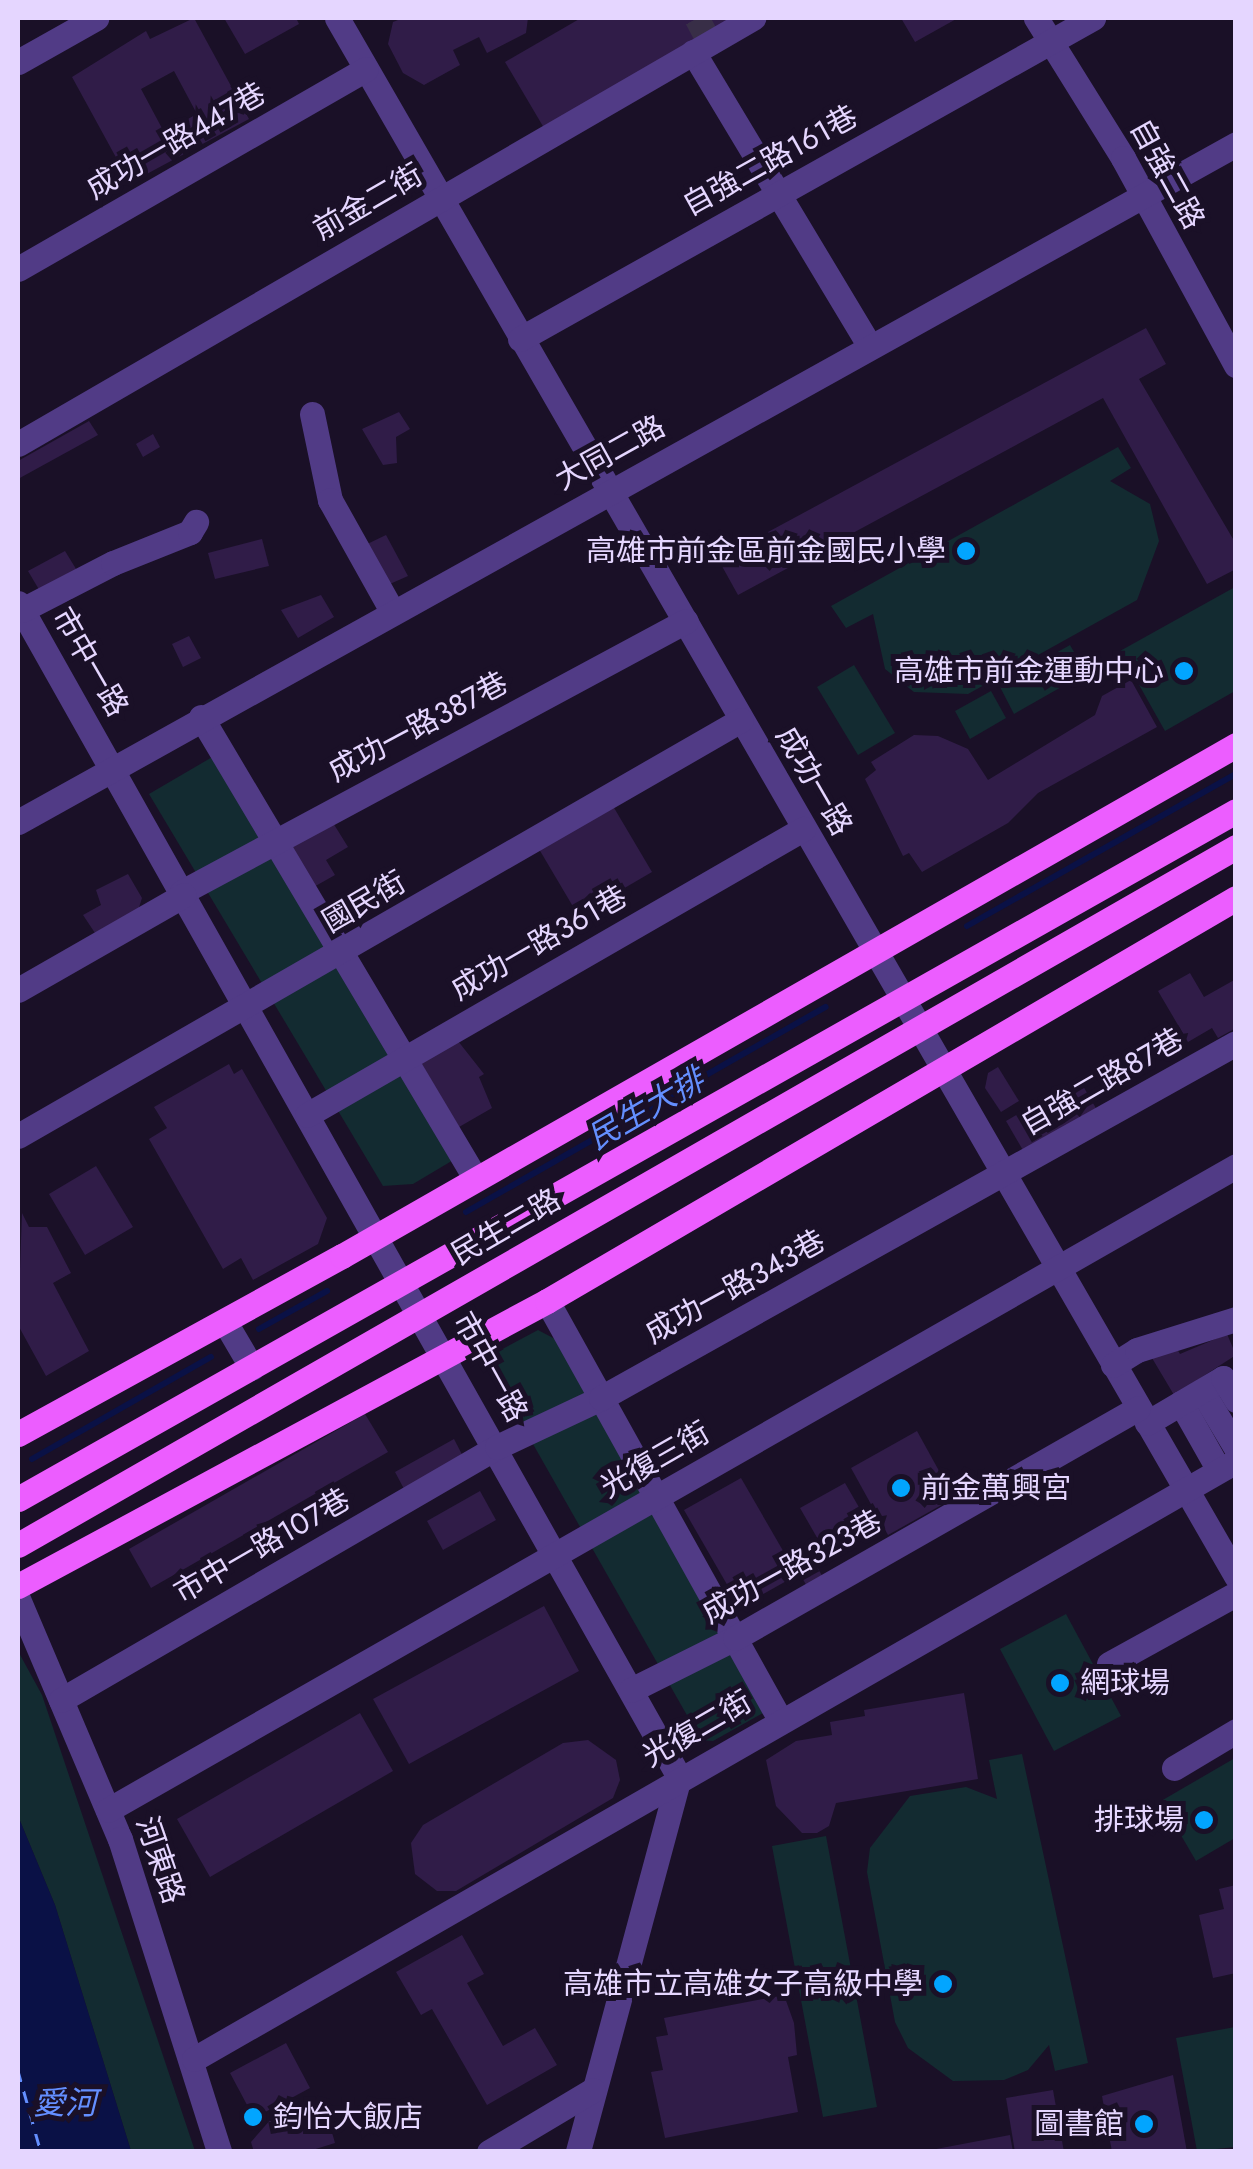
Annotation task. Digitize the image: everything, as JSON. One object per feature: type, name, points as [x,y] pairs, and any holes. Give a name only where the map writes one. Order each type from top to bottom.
[{"type":"main road","points":[[18,1434],[224,1322],[474,1176],[1236,745]]},
{"type":"main road","name":"民生二路","points":[[18,1500],[1236,810]]},
{"type":"main road","name":"民生二路","points":[[18,1545],[1236,847]]},
{"type":"main road","points":[[18,1586],[547,1301],[1236,898]]},
{"type":"street","points":[[18,62],[96,18]]},
{"type":"street","name":"成功一路","points":[[337,18],[1002,1178],[1236,1576]]},
{"type":"street","name":"前金二街","points":[[18,444],[753,18]]},
{"type":"street","name":"自強二路","points":[[1036,18],[1233,355]]},
{"type":"street","name":"自強二路161巷","points":[[520,339],[1093,18]]},
{"type":"street","points":[[693,52],[869,345]]},
{"type":"street","name":"成功一路447巷","points":[[18,269],[366,69]]},
{"type":"street","name":"大同二路","points":[[18,822],[1236,144]]},
{"type":"street","points":[[312,414],[330,500],[392,611]]},
{"type":"street","points":[[20,607],[113,562],[190,532],[196,522]]},
{"type":"street","name":"市中一路","points":[[20,607],[422,1312],[679,1777]]},
{"type":"street","name":"成功一路387巷","points":[[18,990],[273,842],[686,622]]},
{"type":"street","points":[[201,718],[474,1176]]},
{"type":"street","name":"國民街","points":[[18,1136],[741,720]]},
{"type":"street","name":"成功一路361巷","points":[[307,1115],[804,830]]},
{"type":"street","name":"自強二路87巷","points":[[1002,1178],[1236,1043]]},
{"type":"street","name":"光復三街","points":[[108,1810],[1236,1166]]},
{"type":"street","name":"成功一路343巷","points":[[497,1447],[600,1398],[1002,1178]]},
{"type":"street","points":[[547,1301],[780,1720]]},
{"type":"street","points":[[1113,1365],[1137,1350],[1236,1318]]},
{"type":"street","points":[[224,1322],[252,1368]]},
{"type":"street","points":[[1227,1459],[1191,1397],[1222,1378],[1236,1400]]},
{"type":"street","name":"成功一路323巷","points":[[632,1690],[1143,1415],[1191,1397]]},
{"type":"street","name":"市中一路107巷","points":[[60,1700],[497,1447]]},
{"type":"street","name":"光復二街","points":[[194,2059],[679,1777],[1185,1490],[1227,1459]]},
{"type":"street","points":[[1110,1664],[1236,1594]]},
{"type":"street","name":"河東路","points":[[18,1599],[108,1810],[194,2059],[219,2152]]},
{"type":"street","points":[[1174,1768],[1236,1731]]},
{"type":"street","points":[[578,2152],[679,1777]]},
{"type":"street","points":[[490,2152],[593,2090]]},
{"type":"street","points":[[587,2122],[602,2152]]},
{"type":"green space","points":[[1118,447],[1131,468],[1110,481],[1150,504],[1159,541],[1137,600],[968,694],[914,692],[885,669],[873,614],[846,628],[831,606]]},
{"type":"green space","name":"高雄市前金運動中心","points":[[1235,587],[1235,691],[1165,731],[1120,651]]},
{"type":"green space","points":[[1070,645],[1086,673],[1014,714],[999,685]]},
{"type":"green space","points":[[854,665],[895,733],[858,755],[817,687]]},
{"type":"green space","points":[[991,691],[1006,718],[970,739],[955,711]]},
{"type":"green space","points":[[214,756],[455,1159],[413,1184],[383,1186],[149,794]]},
{"type":"green space","points":[[538,1330],[555,1339],[763,1713],[713,1741],[701,1740],[491,1370],[495,1353]]},
{"type":"green space","name":"網球場","points":[[1066,1614],[1121,1716],[1054,1751],[1000,1649]]},
{"type":"green space","points":[[18,1651],[42,1695],[195,2151],[131,2151],[55,1905],[18,1816]]},
{"type":"green space","points":[[1022,1754],[1088,2063],[1055,2071],[1049,2045],[1028,2070],[1004,2080],[953,2081],[908,2048],[895,2022],[867,1872],[870,1848],[910,1796],[966,1787],[997,1799],[989,1760]]},
{"type":"green space","name":"排球場","points":[[1235,1758],[1235,1838],[1196,1861],[1161,1801]]},
{"type":"green space","points":[[826,1836],[877,2107],[823,2117],[772,1846]]},
{"type":"green space","points":[[1235,2027],[1235,2147],[1197,2151],[1176,2038]]},
{"type":"water","name":"愛河","points":[[18,1816],[55,1905],[131,2151],[18,2151]]},
{"type":"building","points":[[194,18],[249,119],[130,183],[72,77],[146,31],[150,39]],"holes":[[[174,71],[197,114],[164,132],[141,89]]]},
{"type":"building","points":[[224,18],[296,18],[299,24],[245,54]]},
{"type":"building","points":[[403,18],[528,18],[526,33],[487,53],[479,37],[453,50],[460,65],[424,85],[403,73],[388,44],[393,22]]},
{"type":"building","points":[[581,18],[734,18],[544,128],[505,62]]},
{"type":"building","points":[[901,18],[958,18],[915,42]]},
{"type":"building","points":[[1146,328],[1166,364],[1139,379],[1236,544],[1236,569],[1207,584],[1103,398],[738,595],[718,559]]},
{"type":"building","points":[[399,412],[410,429],[396,437],[397,463],[383,465],[362,429]]},
{"type":"building","points":[[89,421],[98,435],[18,479],[18,461]]},
{"type":"building","points":[[153,434],[160,447],[143,457],[136,444]]},
{"type":"building","points":[[386,535],[408,576],[383,587],[361,547]]},
{"type":"building","points":[[262,539],[269,566],[215,579],[208,553]]},
{"type":"building","points":[[65,551],[81,577],[44,598],[28,571]]},
{"type":"building","points":[[321,595],[334,617],[298,638],[281,610]]},
{"type":"building","points":[[189,636],[201,658],[183,667],[172,644]]},
{"type":"building","points":[[1131,680],[1157,727],[1038,793],[1008,823],[922,872],[909,853],[903,856],[865,779],[876,770],[871,762],[914,735],[938,736],[968,749],[988,780],[1095,715],[1102,696]]},
{"type":"building","points":[[610,801],[652,872],[578,915],[536,844]]},
{"type":"building","points":[[330,818],[348,847],[326,860],[335,875],[312,888],[286,844]]},
{"type":"building","points":[[128,874],[142,898],[136,917],[97,936],[83,915],[101,905],[96,890]]},
{"type":"building","points":[[1190,973],[1204,997],[1236,979],[1236,1028],[1218,1038],[1212,1028],[1188,1042],[1158,991]]},
{"type":"building","points":[[458,1041],[484,1074],[479,1077],[492,1108],[459,1127],[421,1063]]},
{"type":"building","points":[[229,1064],[234,1074],[242,1069],[327,1218],[318,1244],[253,1280],[241,1258],[223,1269],[149,1139],[167,1128],[154,1107]]},
{"type":"building","points":[[998,1067],[1019,1101],[1001,1112],[985,1088],[988,1073]]},
{"type":"building","points":[[1079,1079],[1097,1110],[1024,1152],[1006,1121]]},
{"type":"building","points":[[96,1166],[133,1227],[85,1255],[49,1194]]},
{"type":"building","points":[[22,1213],[29,1227],[47,1227],[71,1273],[53,1283],[89,1351],[46,1376],[18,1325]]},
{"type":"building","points":[[1227,1334],[1236,1355],[1174,1395],[1152,1358],[1174,1344],[1180,1354]]},
{"type":"building","points":[[365,1414],[388,1452],[151,1588],[129,1549]]},
{"type":"building","name":"前金萬興宮","points":[[917,1431],[954,1498],[888,1535],[851,1468]]},
{"type":"building","points":[[454,1439],[470,1470],[411,1502],[395,1472]]},
{"type":"building","points":[[741,1478],[797,1575],[740,1607],[684,1510]]},
{"type":"building","points":[[845,1483],[864,1516],[819,1541],[800,1508]]},
{"type":"building","points":[[480,1491],[496,1520],[443,1550],[427,1521]]},
{"type":"building","points":[[807,1549],[825,1581],[809,1590],[791,1558]]},
{"type":"building","points":[[544,1606],[579,1671],[409,1764],[373,1699]]},
{"type":"building","points":[[964,1693],[978,1779],[836,1803],[829,1826],[817,1833],[802,1833],[776,1806],[766,1760],[796,1741],[832,1735],[830,1722],[865,1716],[864,1710]]},
{"type":"building","points":[[360,1713],[393,1771],[210,1877],[177,1819]]},
{"type":"building","points":[[588,1740],[616,1760],[620,1780],[613,1798],[456,1891],[437,1891],[415,1874],[411,1843],[423,1825],[563,1743]]},
{"type":"building","points":[[1236,1885],[1236,1973],[1213,1978],[1199,1915],[1224,1909],[1219,1889]]},
{"type":"building","points":[[462,1935],[484,1974],[467,1983],[503,2046],[535,2028],[557,2065],[487,2105],[432,2009],[421,2015],[396,1972]]},
{"type":"building","points":[[784,1995],[794,2023],[797,2055],[788,2057],[798,2112],[665,2138],[651,2072],[663,2070],[656,2037],[668,2035],[664,2018]]},
{"type":"building","points":[[286,2043],[310,2088],[254,2118],[230,2073]]},
{"type":"building","name":"圖書館","points":[[1173,2075],[1187,2152],[1112,2152],[1102,2096]]},
{"type":"building","points":[[1053,2090],[1064,2152],[1015,2152],[1006,2098]]},
{"type":"building","points":[[285,2103],[300,2114],[325,2108],[335,2143],[306,2152],[254,2152],[251,2142]]},
{"type":"building","points":[[1010,2135],[1013,2152],[931,2152],[931,2150]]},
{"type":"waterway","name":"民生大排","points":[[967,926],[1236,774]]},
{"type":"waterway","name":"民生大排","points":[[466,1212],[826,1007]]},
{"type":"waterway","name":"民生大排","points":[[259,1329],[327,1291]]},
{"type":"waterway","name":"民生大排","points":[[32,1459],[211,1357]]},
{"type":"ferry route","points":[[18,2070],[41,2152]]},
{"type":"tunnel","points":[[697,18],[710,42]]},
{"type":"place","name":"高雄市前金區前金國民小學","points":[[966,551]]},
{"type":"place","name":"高雄市前金運動中心","points":[[1184,671]]},
{"type":"place","name":"前金萬興宮","points":[[901,1488]]},
{"type":"place","name":"網球場","points":[[1060,1683]]},
{"type":"place","name":"排球場","points":[[1204,1820]]},
{"type":"place","name":"高雄市立高雄女子高級中學","points":[[943,1984]]},
{"type":"place","name":"鈞怡大飯店","points":[[253,2117]]},
{"type":"place","name":"圖書館","points":[[1144,2124]]}]
